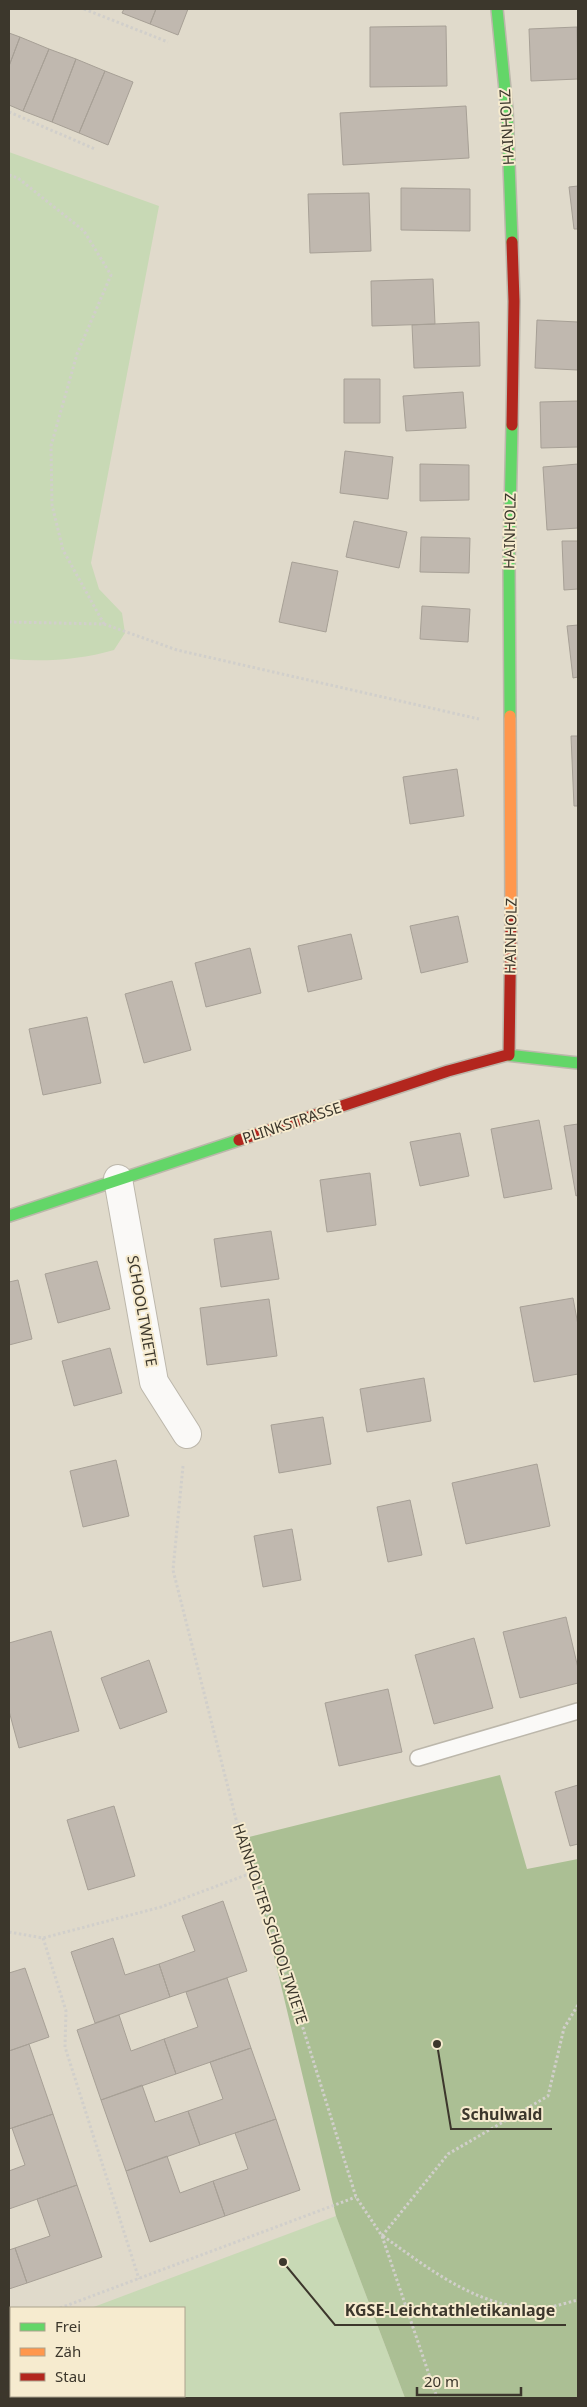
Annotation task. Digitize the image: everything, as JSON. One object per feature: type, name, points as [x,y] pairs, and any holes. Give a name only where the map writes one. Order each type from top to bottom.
[{"type":"street","name":"HAINHOLZ","points":[[497,9],[507,110],[514,301],[509,560],[512,726],[509,1055]]},
{"type":"street","name":"PLINKSTRASSE","points":[[9,1216],[448,1071],[509,1055],[578,1062]]},
{"type":"street","name":"SCHOOLTWIETE","points":[[118,1179],[154,1382],[187,1434]]},
{"type":"lane","points":[[418,1758],[578,1711]]},
{"type":"path","points":[[84,9],[168,42]]},
{"type":"path","points":[[9,112],[95,148]]},
{"type":"path","points":[[9,175],[18,178],[84,231],[111,275],[77,354],[51,446],[52,505],[63,550],[104,624]]},
{"type":"path","points":[[9,622],[104,624],[177,650],[512,726]]},
{"type":"path","name":"HAINHOLTER SCHOOLTWIETE","points":[[187,1434],[173,1570],[241,1839],[254,1872],[356,2197],[382,2236],[438,2398]]},
{"type":"path","points":[[9,1932],[43,1938],[161,1907],[254,1872]]},
{"type":"path","points":[[43,1938],[66,2010],[64,2047],[139,2279]]},
{"type":"path","points":[[578,2005],[564,2028],[548,2096],[448,2154],[382,2236],[460,2288],[504,2305],[548,2307],[578,2300]]},
{"type":"path","points":[[63,2307],[356,2197]]},
{"type":"green space","points":[[9,152],[159,206],[91,563],[99,589],[122,613],[125,633],[114,650],[75,658],[49,660],[9,659]]},
{"type":"green space","points":[[500,1775],[527,1869],[578,1859],[578,2398],[405,2398],[336,2216],[254,1872],[241,1839]]},
{"type":"green space","points":[[336,2216],[405,2398],[9,2398],[10,2338],[10,2397],[185,2397],[185,2307],[94,2307]]},
{"type":"building","points":[[124,9],[156,9],[150,24],[122,13]]},
{"type":"building","points":[[156,9],[188,9],[178,35],[150,24]]},
{"type":"building","points":[[446,26],[447,86],[370,87],[370,27]]},
{"type":"building","points":[[577,27],[578,79],[531,81],[529,29]]},
{"type":"building","points":[[9,33],[20,37],[9,66]]},
{"type":"building","points":[[20,37],[49,49],[23,111],[9,105],[9,66]]},
{"type":"building","points":[[49,49],[76,59],[52,122],[23,111]]},
{"type":"building","points":[[76,59],[105,71],[79,133],[52,122]]},
{"type":"building","points":[[105,71],[133,82],[108,145],[79,133]]},
{"type":"building","points":[[466,106],[469,158],[343,165],[340,113]]},
{"type":"building","points":[[578,186],[578,229],[574,229],[569,187]]},
{"type":"building","points":[[401,188],[470,189],[470,231],[401,230]]},
{"type":"building","points":[[369,193],[371,251],[310,253],[308,194]]},
{"type":"building","points":[[433,279],[435,324],[372,326],[371,281]]},
{"type":"building","points":[[537,320],[578,322],[578,370],[535,368]]},
{"type":"building","points":[[479,322],[480,366],[414,368],[412,325]]},
{"type":"building","points":[[344,379],[380,379],[380,423],[344,423]]},
{"type":"building","points":[[463,392],[466,428],[406,431],[403,396]]},
{"type":"building","points":[[578,401],[578,447],[541,448],[540,402]]},
{"type":"building","points":[[345,451],[393,457],[388,499],[340,493]]},
{"type":"building","points":[[420,464],[469,465],[469,500],[420,501]]},
{"type":"building","points":[[578,464],[578,528],[547,530],[543,467]]},
{"type":"building","points":[[354,521],[407,532],[399,568],[346,557]]},
{"type":"building","points":[[421,537],[470,538],[469,573],[420,572]]},
{"type":"building","points":[[562,541],[578,541],[578,589],[564,590]]},
{"type":"building","points":[[292,562],[338,571],[326,632],[279,622]]},
{"type":"building","points":[[422,606],[470,609],[468,642],[420,639]]},
{"type":"building","points":[[578,625],[578,677],[573,678],[567,626]]},
{"type":"building","points":[[571,736],[578,736],[578,806],[574,806]]},
{"type":"building","points":[[457,769],[464,816],[410,824],[403,777]]},
{"type":"building","points":[[458,916],[468,962],[421,973],[410,926]]},
{"type":"building","points":[[351,934],[362,979],[308,992],[298,946]]},
{"type":"building","points":[[250,948],[261,993],[206,1007],[195,963]]},
{"type":"building","points":[[172,981],[191,1050],[144,1063],[125,994]]},
{"type":"building","points":[[87,1017],[101,1083],[43,1095],[29,1029]]},
{"type":"building","points":[[539,1120],[552,1189],[504,1198],[491,1129]]},
{"type":"building","points":[[578,1124],[578,1195],[576,1196],[564,1126]]},
{"type":"building","points":[[460,1133],[469,1176],[420,1186],[410,1142]]},
{"type":"building","points":[[370,1173],[376,1225],[327,1232],[320,1180]]},
{"type":"building","points":[[271,1231],[279,1279],[221,1287],[214,1239]]},
{"type":"building","points":[[97,1261],[110,1309],[58,1323],[45,1274]]},
{"type":"building","points":[[18,1280],[32,1339],[9,1345],[9,1282]]},
{"type":"building","points":[[573,1298],[578,1325],[578,1374],[534,1382],[520,1307]]},
{"type":"building","points":[[269,1299],[277,1356],[207,1365],[200,1308]]},
{"type":"building","points":[[110,1348],[122,1393],[74,1406],[62,1361]]},
{"type":"building","points":[[424,1378],[431,1421],[367,1432],[360,1389]]},
{"type":"building","points":[[323,1417],[331,1464],[279,1473],[271,1425]]},
{"type":"building","points":[[116,1460],[129,1516],[83,1527],[70,1471]]},
{"type":"building","points":[[537,1464],[550,1526],[466,1544],[452,1483]]},
{"type":"building","points":[[410,1500],[422,1555],[388,1562],[377,1507]]},
{"type":"building","points":[[292,1529],[301,1580],[263,1587],[254,1536]]},
{"type":"building","points":[[566,1617],[578,1668],[578,1683],[520,1698],[503,1632]]},
{"type":"building","points":[[51,1631],[79,1731],[19,1748],[9,1711],[9,1643]]},
{"type":"building","points":[[474,1638],[493,1708],[434,1724],[415,1655]]},
{"type":"building","points":[[149,1660],[167,1712],[120,1729],[101,1678]]},
{"type":"building","points":[[388,1689],[402,1752],[339,1766],[325,1703]]},
{"type":"building","points":[[578,1785],[578,1844],[570,1846],[555,1792]]},
{"type":"building","points":[[114,1806],[135,1876],[88,1890],[67,1820]]},
{"type":"building","points":[[223,1901],[247,1971],[170,1997],[159,1964],[195,1951],[182,1916]]},
{"type":"building","points":[[113,1938],[125,1975],[159,1964],[170,1997],[95,2023],[71,1952]]},
{"type":"building","points":[[25,1968],[49,2037],[9,2051],[9,1973]]},
{"type":"building","points":[[227,1978],[251,2048],[176,2074],[164,2039],[198,2027],[186,1992]]},
{"type":"building","points":[[119,2015],[131,2051],[164,2039],[176,2074],[101,2100],[77,2030]]},
{"type":"building","points":[[29,2044],[53,2114],[9,2129],[9,2051]]},
{"type":"building","points":[[251,2048],[276,2119],[200,2145],[188,2111],[223,2099],[210,2062]]},
{"type":"building","points":[[142,2085],[155,2122],[188,2111],[200,2145],[126,2171],[101,2100]]},
{"type":"building","points":[[53,2114],[77,2185],[9,2209],[9,2171],[25,2165],[12,2128]]},
{"type":"building","points":[[276,2119],[300,2190],[225,2216],[213,2181],[248,2169],[235,2133]]},
{"type":"building","points":[[167,2156],[180,2193],[213,2181],[225,2216],[150,2242],[126,2171]]},
{"type":"building","points":[[77,2185],[102,2257],[27,2283],[15,2248],[50,2236],[37,2199]]},
{"type":"building","points":[[15,2248],[27,2283],[9,2289],[9,2250]]},
{"type":"traffic: fast","points":[[497,9],[507,110],[512,242]]},
{"type":"traffic: fast","points":[[510,716],[509,560],[512,425]]},
{"type":"traffic: fast","points":[[507,1055],[578,1063]]},
{"type":"traffic: fast","points":[[9,1216],[239,1140]]},
{"type":"traffic: slow","points":[[510,716],[511,918]]},
{"type":"traffic: jam","points":[[512,242],[514,301],[512,425]]},
{"type":"traffic: jam","points":[[509,1055],[511,918]]},
{"type":"traffic: jam","points":[[239,1140],[448,1071],[507,1055]]},
{"type":"place","name":"Schulwald","points":[[437,2044]]},
{"type":"place","name":"KGSE-Leichtathletikanlage","points":[[283,2262]]}]
